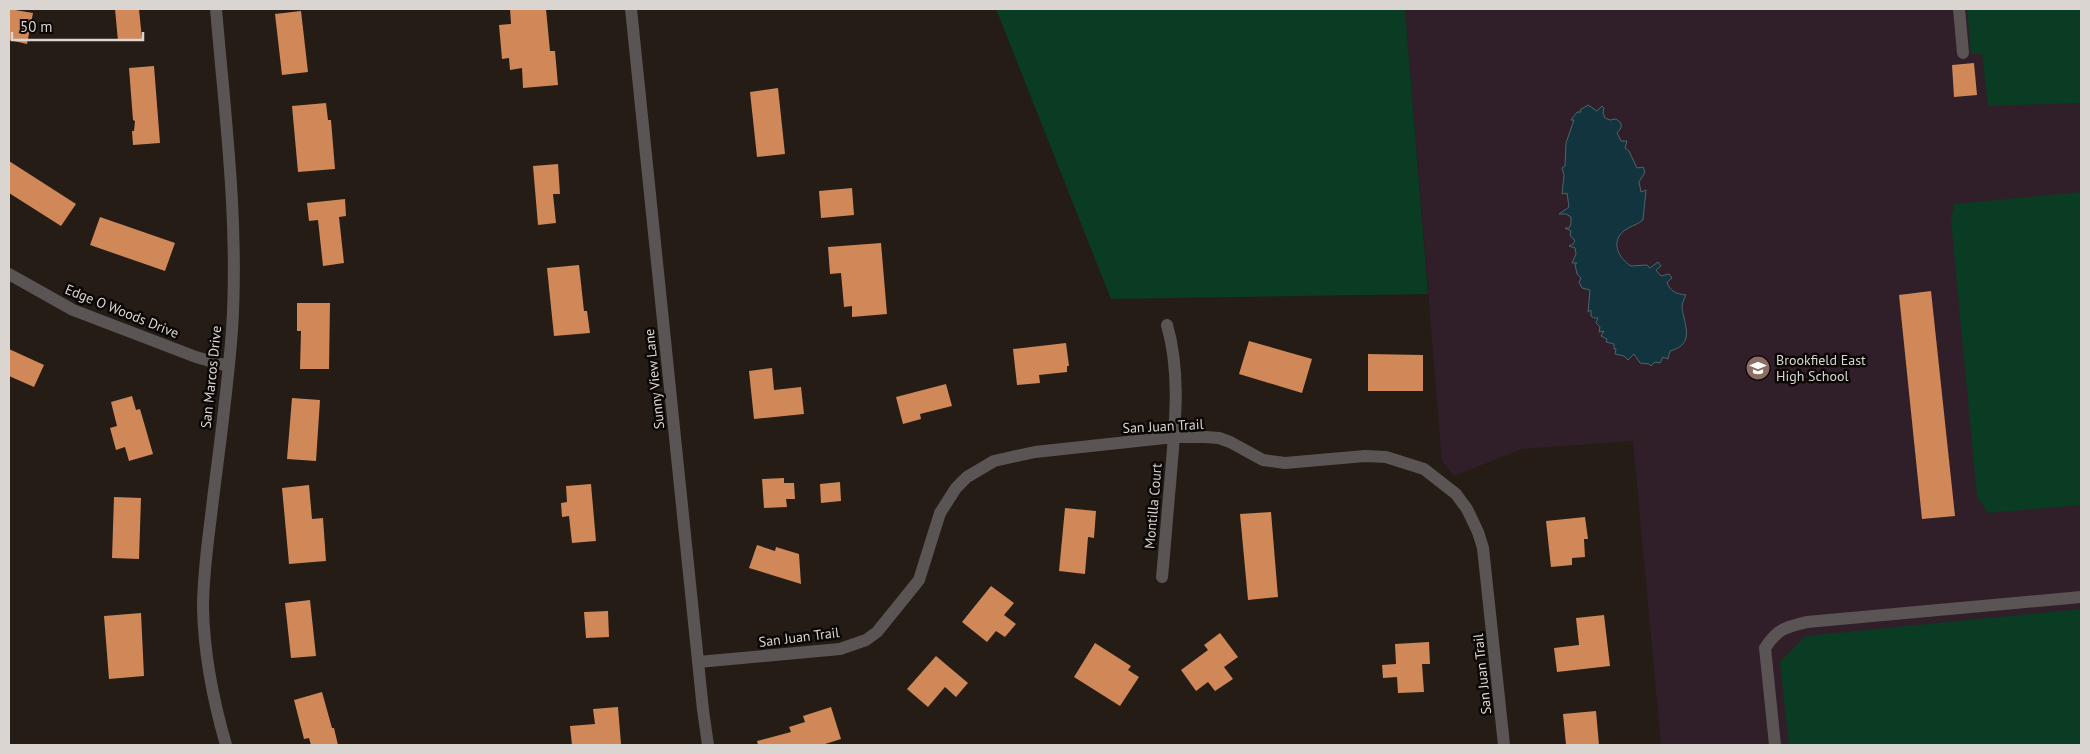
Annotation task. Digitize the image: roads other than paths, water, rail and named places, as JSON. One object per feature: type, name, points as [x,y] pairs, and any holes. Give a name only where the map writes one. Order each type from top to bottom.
[{"type":"street","name":"San Marcos Drive","points":[[216,9],[232,216],[234,276],[232,329],[208,538],[203,607],[210,686],[226,745]]},
{"type":"street","name":"Sunny View Lane","points":[[631,9],[708,745]]},
{"type":"street","points":[[1959,9],[1963,52]]},
{"type":"street","name":"Edge O Woods Drive","points":[[9,274],[73,310],[196,358],[228,366]]},
{"type":"street","name":"Montilla Court","points":[[1162,577],[1174,437],[1176,389],[1175,362],[1166,325]]},
{"type":"street","name":"San Juan Trail","points":[[698,662],[840,649],[866,640],[877,632],[919,580],[940,513],[956,488],[967,477],[994,461],[1035,452],[1174,437],[1218,438],[1230,442],[1263,460],[1285,463],[1365,456],[1386,457],[1424,469],[1456,494],[1467,509],[1483,548],[1504,745]]},
{"type":"street","points":[[1775,745],[1765,648],[1774,634],[1787,626],[1807,622],[2081,597]]},
{"type":"water","points":[[1588,105],[1597,111],[1602,106],[1605,118],[1610,120],[1616,119],[1621,123],[1621,128],[1617,133],[1621,141],[1627,141],[1625,148],[1629,151],[1637,168],[1643,167],[1645,172],[1639,182],[1641,192],[1646,190],[1643,220],[1620,234],[1617,244],[1619,254],[1631,266],[1647,265],[1650,268],[1658,262],[1661,266],[1656,270],[1661,276],[1669,274],[1672,278],[1667,282],[1670,288],[1677,293],[1686,295],[1682,307],[1686,339],[1678,348],[1670,351],[1668,359],[1663,357],[1660,363],[1655,362],[1651,366],[1640,363],[1634,354],[1628,360],[1624,356],[1615,354],[1614,344],[1606,342],[1607,339],[1601,336],[1604,331],[1599,332],[1600,327],[1596,323],[1598,318],[1591,316],[1591,310],[1588,312],[1590,290],[1582,288],[1579,282],[1581,278],[1577,274],[1575,264],[1577,263],[1572,263],[1576,254],[1575,248],[1569,246],[1575,241],[1570,235],[1571,231],[1565,228],[1569,228],[1571,217],[1566,214],[1559,214],[1569,207],[1567,193],[1562,194],[1564,175],[1562,168],[1565,166],[1566,143],[1574,120],[1571,120],[1577,112],[1581,112],[1580,110]]},
{"type":"place","name":"Brookfield East High School","points":[[1758,368]]}]
